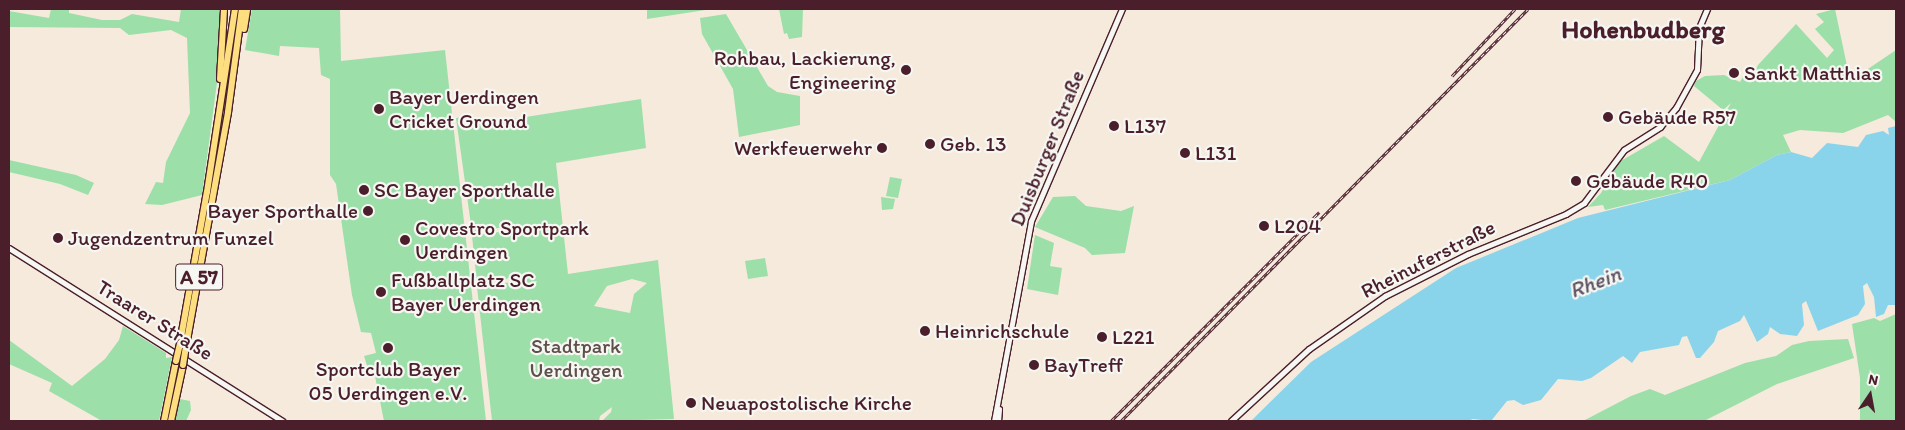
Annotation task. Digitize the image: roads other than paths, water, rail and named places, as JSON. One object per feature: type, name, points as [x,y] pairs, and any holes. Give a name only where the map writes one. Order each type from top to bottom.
[{"type":"highway","points":[[220,103],[226,9]]},
{"type":"highway","name":"A 57","points":[[164,421],[179,363],[212,207],[211,192],[220,103],[234,9]]},
{"type":"highway","name":"A 57","points":[[183,344],[204,208],[211,192],[236,59],[242,9]]},
{"type":"highway","points":[[236,59],[247,9]]},
{"type":"highway","name":"A 57","points":[[171,421],[179,363]]},
{"type":"main road","name":"Duisburger Straße","points":[[994,421],[1000,401],[1030,222],[1122,9]]},
{"type":"main road","points":[[999,419],[1000,401]]},
{"type":"street","name":"Rheinuferstraße","points":[[1231,421],[1308,349],[1385,296],[1468,254],[1577,208],[1594,193],[1624,150],[1669,118],[1697,70],[1699,28],[1707,9]]},
{"type":"street","name":"Traarer Straße","points":[[9,248],[283,421]]},
{"type":"water","name":"Rhein","points":[[1896,126],[1896,305],[1888,305],[1884,314],[1876,317],[1874,297],[1867,283],[1863,286],[1865,304],[1858,315],[1818,331],[1806,301],[1802,304],[1804,325],[1797,336],[1780,334],[1770,327],[1768,334],[1757,342],[1744,315],[1740,321],[1718,331],[1714,342],[1700,358],[1696,358],[1687,336],[1682,337],[1679,345],[1640,352],[1632,363],[1623,356],[1591,378],[1582,381],[1558,379],[1541,400],[1523,405],[1514,400],[1507,401],[1491,421],[1473,419],[1468,421],[1251,421],[1311,362],[1456,268],[1578,218],[1730,180],[1777,155],[1791,152],[1812,158],[1827,143],[1858,147],[1866,135],[1883,131],[1889,135],[1888,128]]},
{"type":"railway","points":[[1452,76],[1515,9]]},
{"type":"railway","points":[[1121,421],[1528,9]]},
{"type":"railway","points":[[1111,421],[1319,212]]},
{"type":"place","name":"Rohbau, Lackierung, Engineering","points":[[906,70]]},
{"type":"place","name":"Sankt Matthias","points":[[1734,73]]},
{"type":"place","name":"Bayer Uerdingen Cricket Ground","points":[[379,109]]},
{"type":"place","name":"Gebäude R57","points":[[1608,117]]},
{"type":"place","name":"L137","points":[[1114,126]]},
{"type":"place","name":"Geb. 13","points":[[930,144]]},
{"type":"place","name":"Werkfeuerwehr","points":[[882,148]]},
{"type":"place","name":"L131","points":[[1185,153]]},
{"type":"place","name":"Gebäude R40","points":[[1576,181]]},
{"type":"place","name":"SC Bayer Sporthalle","points":[[364,190]]},
{"type":"place","name":"Bayer Sporthalle","points":[[368,211]]},
{"type":"place","name":"L204","points":[[1264,226]]},
{"type":"place","name":"Jugendzentrum Funzel","points":[[58,238]]},
{"type":"place","name":"Covestro Sportpark Uerdingen","points":[[405,240]]},
{"type":"place","name":"Fußballplatz SC Bayer Uerdingen","points":[[381,292]]},
{"type":"place","name":"Heinrichschule","points":[[925,331]]},
{"type":"place","name":"L221","points":[[1102,337]]},
{"type":"place","name":"Sportclub Bayer 05 Uerdingen e.V.","points":[[388,348]]},
{"type":"place","name":"BayTreff","points":[[1034,365]]},
{"type":"place","name":"Neuapostolische Kirche","points":[[691,403]]},
{"type":"district","name":"Hohenbudberg","points":[[1643,30]]},
{"type":"park label","name":"Stadtpark Uerdingen","points":[[576,358]]}]
